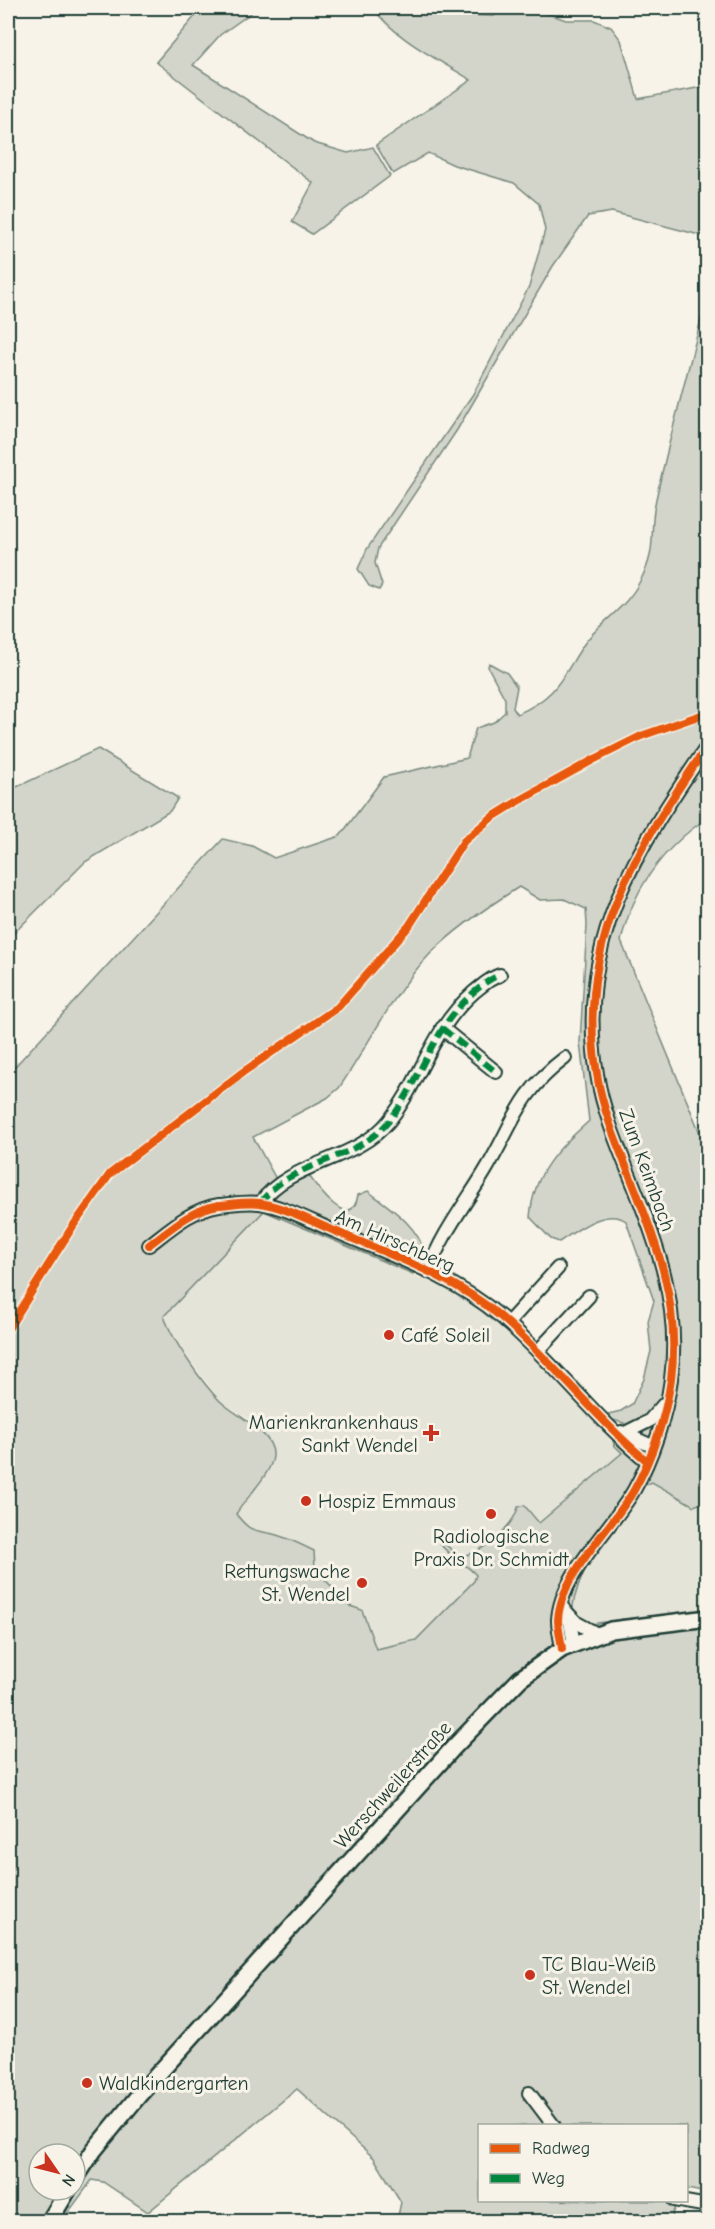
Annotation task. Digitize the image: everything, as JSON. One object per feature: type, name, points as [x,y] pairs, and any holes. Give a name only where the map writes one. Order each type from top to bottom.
[{"type":"main road","name":"Werschweilerstraße","points":[[87,2162],[114,2124],[162,2069],[481,1718],[520,1679],[568,1647],[599,1635],[636,1626],[708,1618]]},
{"type":"main road","points":[[49,2222],[61,2202]]},
{"type":"street","name":"Zum Keimbach","points":[[568,1647],[558,1620],[565,1611],[568,1587],[634,1490],[647,1461],[666,1400],[674,1356],[674,1319],[657,1244],[622,1154],[597,1075],[591,1024],[592,983],[604,934],[617,896],[650,834],[708,745]]},
{"type":"street","points":[[260,1203],[279,1182],[359,1147],[375,1135],[397,1108],[442,1028],[464,1001],[486,981],[501,975]]},
{"type":"street","points":[[442,1028],[496,1072]]},
{"type":"street","points":[[429,1272],[446,1230],[486,1169],[536,1082],[565,1058]]},
{"type":"street","name":"Am Hirschberg","points":[[149,1245],[183,1219],[217,1205],[260,1203],[291,1213],[429,1272],[456,1285],[508,1323],[538,1351],[611,1431],[647,1461]]},
{"type":"street","points":[[508,1323],[558,1268]]},
{"type":"street","points":[[538,1351],[588,1296]]},
{"type":"street","points":[[627,1432],[649,1422],[666,1400]]},
{"type":"street","points":[[611,1431],[627,1432],[652,1446]]},
{"type":"street","points":[[565,1611],[599,1635]]},
{"type":"street","points":[[529,2093],[552,2124]]},
{"type":"street","points":[[685,2202],[708,2206]]},
{"type":"shaded area","points":[[202,8],[258,8],[220,35],[193,65],[314,143],[348,153],[373,147],[390,176],[312,234],[292,222],[313,183],[156,62]]},
{"type":"shaded area","points":[[373,8],[457,8],[469,15],[494,16],[504,8],[532,8],[566,20],[594,20],[611,27],[621,40],[638,99],[708,86],[707,237],[612,212],[588,216],[553,266],[457,430],[378,548],[375,563],[382,585],[379,590],[369,586],[358,569],[367,549],[473,394],[529,287],[545,230],[539,204],[514,183],[454,165],[428,153],[393,174],[376,145],[471,80],[406,39],[383,20]]},
{"type":"shaded area","points":[[707,296],[707,818],[677,843],[652,871],[633,904],[621,941],[707,1150],[707,1501],[694,1506],[652,1482],[645,1485],[590,1561],[575,1594],[572,1612],[584,1625],[707,1612],[707,2193],[688,2189],[688,2124],[478,2124],[478,2202],[678,2202],[672,2214],[675,2221],[397,2221],[401,2202],[374,2158],[297,2089],[148,2212],[103,2182],[92,2180],[87,2187],[87,2142],[27,2142],[27,2202],[76,2202],[62,2221],[8,2221],[8,1074],[223,839],[252,846],[274,858],[340,836],[384,777],[467,758],[476,728],[494,722],[505,712],[505,699],[488,667],[489,663],[507,673],[517,687],[513,708],[517,714],[541,701],[564,676],[590,636],[634,592],[649,560],[656,499]],"holes":[[[519,887],[540,900],[564,899],[586,909],[580,1042],[589,1121],[557,1152],[542,1174],[532,1201],[530,1217],[551,1239],[559,1242],[582,1227],[600,1219],[618,1217],[626,1221],[654,1301],[648,1321],[651,1351],[644,1379],[632,1404],[621,1411],[608,1414],[609,1419],[624,1423],[611,1431],[614,1445],[622,1453],[539,1523],[524,1505],[518,1507],[510,1523],[502,1532],[474,1552],[457,1555],[442,1541],[440,1543],[444,1548],[476,1575],[474,1581],[416,1640],[376,1649],[362,1610],[350,1606],[315,1569],[314,1551],[283,1537],[252,1529],[236,1514],[268,1470],[273,1456],[272,1447],[261,1432],[220,1401],[205,1384],[180,1349],[164,1316],[264,1211],[413,1274],[425,1254],[416,1234],[394,1211],[368,1191],[358,1195],[354,1206],[348,1210],[341,1209],[325,1196],[308,1174],[276,1179],[253,1137],[327,1098],[339,1088],[404,985],[430,954],[472,918]]]},
{"type":"shaded area","points":[[98,749],[178,798],[170,811],[85,862],[8,939],[8,791]]},
{"type":"shaded area","name":"Marienkrankenhaus Sankt Wendel","points":[[264,1211],[451,1291],[497,1322],[547,1368],[622,1453],[539,1523],[518,1508],[517,1518],[497,1538],[469,1556],[457,1555],[442,1541],[443,1549],[452,1558],[466,1564],[476,1575],[474,1581],[416,1640],[376,1649],[362,1610],[350,1606],[314,1569],[315,1557],[274,1534],[258,1533],[244,1524],[235,1514],[245,1498],[250,1420],[221,1402],[170,1334],[164,1316]]},
{"type":"shaded area","points":[[651,1482],[694,1505],[707,1501],[707,1612],[584,1625],[572,1613],[574,1593],[581,1574],[645,1485]]},
{"type":"marked path","points":[[260,1203],[288,1178],[341,1154],[375,1135],[401,1105],[436,1039],[459,1007],[474,992],[500,975]]},
{"type":"marked path","points":[[442,1028],[496,1072]]},
{"type":"cycle path","points":[[8,1329],[73,1226],[110,1174],[243,1072],[338,1007],[409,926],[464,841],[491,818],[593,760],[641,736],[704,714],[708,707]]},
{"type":"cycle path","points":[[562,1649],[558,1627],[561,1603],[577,1569],[624,1505],[647,1464],[666,1407],[673,1352],[670,1300],[664,1275],[640,1201],[610,1126],[599,1087],[593,1026],[595,982],[604,939],[618,899],[636,860],[708,745]]},
{"type":"cycle path","points":[[149,1245],[182,1220],[209,1207],[255,1202],[289,1211],[401,1259],[463,1290],[501,1317],[647,1461]]},
{"type":"place","name":"Café Soleil","points":[[389,1335]]},
{"type":"place","name":"Marienkrankenhaus Sankt Wendel","points":[[431,1433]]},
{"type":"place","name":"Hospiz Emmaus","points":[[306,1501]]},
{"type":"place","name":"Radiologische Praxis Dr. Schmidt","points":[[491,1514]]},
{"type":"place","name":"Rettungswache St. Wendel","points":[[362,1583]]},
{"type":"place","name":"TC Blau-Weiß St. Wendel","points":[[530,1975]]},
{"type":"place","name":"Waldkindergarten","points":[[87,2083]]}]
